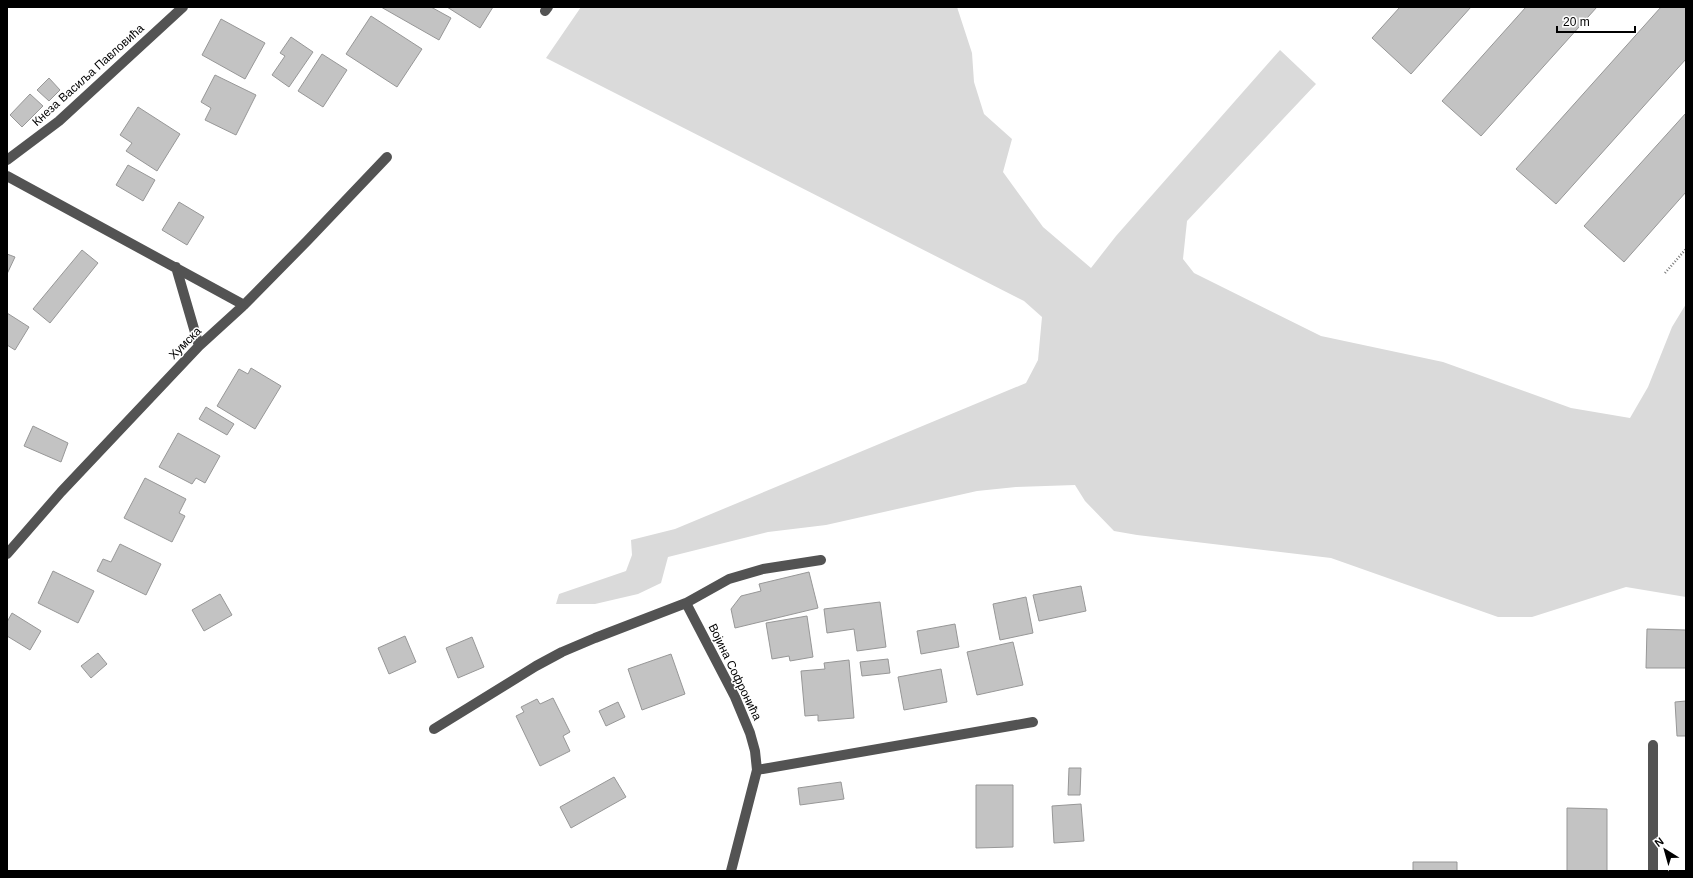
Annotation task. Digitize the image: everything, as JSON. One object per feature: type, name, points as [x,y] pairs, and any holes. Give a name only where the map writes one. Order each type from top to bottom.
[{"type":"street","name":"Кнеза Васиља Павловића","points":[[7,160],[59,121],[183,7]]},
{"type":"street","name":"Хумска","points":[[7,554],[61,492],[199,346],[244,305],[387,157]]},
{"type":"street","points":[[7,176],[244,305]]},
{"type":"street","points":[[176,267],[199,346]]},
{"type":"street","points":[[434,729],[536,666],[562,652],[686,603],[729,579],[763,569],[821,560]]},
{"type":"street","name":"Војина Софронића","points":[[686,603],[735,697],[750,733],[757,770],[731,871]]},
{"type":"street","points":[[757,770],[1033,722]]},
{"type":"street","points":[[1653,745],[1653,871]]},
{"type":"path","points":[[1665,272],[1686,249]]},
{"type":"shaded area","points":[[581,7],[957,7],[972,53],[974,82],[984,114],[1012,139],[1003,172],[1043,227],[1091,268],[1116,236],[1280,50],[1316,84],[1187,221],[1183,259],[1194,273],[1321,336],[1443,362],[1571,408],[1630,418],[1648,387],[1672,327],[1686,304],[1686,597],[1626,587],[1532,617],[1498,617],[1331,558],[1114,531],[1085,501],[1075,485],[1016,487],[977,491],[826,525],[768,532],[668,557],[661,583],[638,594],[595,604],[556,604],[559,594],[626,571],[632,555],[631,540],[675,529],[1026,383],[1038,360],[1042,317],[1024,301],[546,58]]},
{"type":"building","points":[[381,7],[431,7],[451,18],[439,40]]},
{"type":"building","points":[[447,7],[493,7],[480,28]]},
{"type":"building","points":[[1400,7],[1471,7],[1411,74],[1372,38]]},
{"type":"building","points":[[1526,7],[1597,7],[1481,136],[1442,101]]},
{"type":"building","points":[[1661,7],[1686,7],[1686,59],[1556,204],[1516,169]]},
{"type":"building","points":[[371,16],[422,49],[397,87],[346,54]]},
{"type":"building","points":[[221,19],[265,43],[245,79],[202,55]]},
{"type":"building","points":[[291,37],[313,52],[289,87],[272,75],[285,56],[280,53]]},
{"type":"building","points":[[322,54],[347,70],[323,107],[298,91]]},
{"type":"building","points":[[215,75],[256,95],[236,135],[205,120],[211,108],[201,102]]},
{"type":"building","points":[[49,78],[60,90],[49,101],[37,90]]},
{"type":"building","points":[[30,94],[43,106],[22,127],[10,115]]},
{"type":"building","points":[[138,107],[180,134],[157,171],[126,151],[132,143],[120,135]]},
{"type":"building","points":[[1686,113],[1686,192],[1624,262],[1584,226]]},
{"type":"building","points":[[128,165],[155,180],[143,201],[116,185]]},
{"type":"building","points":[[179,202],[204,217],[187,245],[162,230]]},
{"type":"building","points":[[82,250],[98,263],[50,323],[33,309]]},
{"type":"building","points":[[7,254],[15,257],[7,274]]},
{"type":"building","points":[[7,313],[29,327],[15,350],[7,345]]},
{"type":"building","points":[[251,368],[281,386],[255,429],[217,406],[239,369],[248,374]]},
{"type":"building","points":[[206,407],[234,424],[227,435],[199,419]]},
{"type":"building","points":[[33,426],[68,443],[61,462],[24,446]]},
{"type":"building","points":[[178,433],[220,456],[205,483],[196,478],[192,484],[159,467]]},
{"type":"building","points":[[145,478],[186,499],[179,513],[185,516],[172,542],[124,518]]},
{"type":"building","points":[[120,544],[161,564],[146,595],[97,571],[103,559],[111,562]]},
{"type":"building","points":[[53,571],[94,591],[78,623],[38,603]]},
{"type":"building","points":[[809,572],[818,608],[735,628],[731,609],[741,596],[761,591],[759,584]]},
{"type":"building","points":[[1081,586],[1086,611],[1039,621],[1033,595]]},
{"type":"building","points":[[220,594],[232,615],[204,631],[192,610]]},
{"type":"building","points":[[1026,597],[1033,633],[1000,640],[993,604]]},
{"type":"building","points":[[880,602],[886,647],[857,651],[854,629],[827,633],[824,609]]},
{"type":"building","points":[[12,613],[41,631],[30,650],[7,636],[7,622]]},
{"type":"building","points":[[807,616],[813,657],[790,661],[789,656],[772,659],[766,623]]},
{"type":"building","points":[[955,624],[959,647],[921,654],[917,631]]},
{"type":"building","points":[[1647,629],[1686,630],[1686,668],[1646,668]]},
{"type":"building","points":[[405,636],[416,662],[389,674],[378,648]]},
{"type":"building","points":[[472,637],[484,667],[458,678],[446,648]]},
{"type":"building","points":[[1013,642],[1023,685],[977,695],[967,652]]},
{"type":"building","points":[[98,653],[107,664],[91,678],[81,666]]},
{"type":"building","points":[[671,654],[685,694],[642,710],[628,669]]},
{"type":"building","points":[[888,659],[890,673],[862,676],[860,662]]},
{"type":"building","points":[[849,660],[854,718],[818,721],[818,715],[805,716],[801,671],[825,669],[824,663]]},
{"type":"building","points":[[941,669],[947,702],[904,710],[898,677]]},
{"type":"building","points":[[553,698],[570,732],[563,736],[570,751],[540,766],[516,716],[524,712],[521,707],[537,699],[540,704]]},
{"type":"building","points":[[1686,701],[1686,736],[1677,736],[1675,702]]},
{"type":"building","points":[[618,702],[625,717],[606,726],[599,711]]},
{"type":"building","points":[[1069,768],[1081,768],[1080,795],[1068,795]]},
{"type":"building","points":[[614,777],[626,797],[571,828],[560,807]]},
{"type":"building","points":[[841,782],[844,799],[800,805],[798,788]]},
{"type":"building","points":[[976,785],[1013,785],[1013,847],[976,848]]},
{"type":"building","points":[[1081,804],[1084,841],[1054,843],[1052,806]]},
{"type":"building","points":[[1567,808],[1607,809],[1607,871],[1567,871]]},
{"type":"building","points":[[1413,862],[1457,862],[1457,871],[1413,871]]}]
